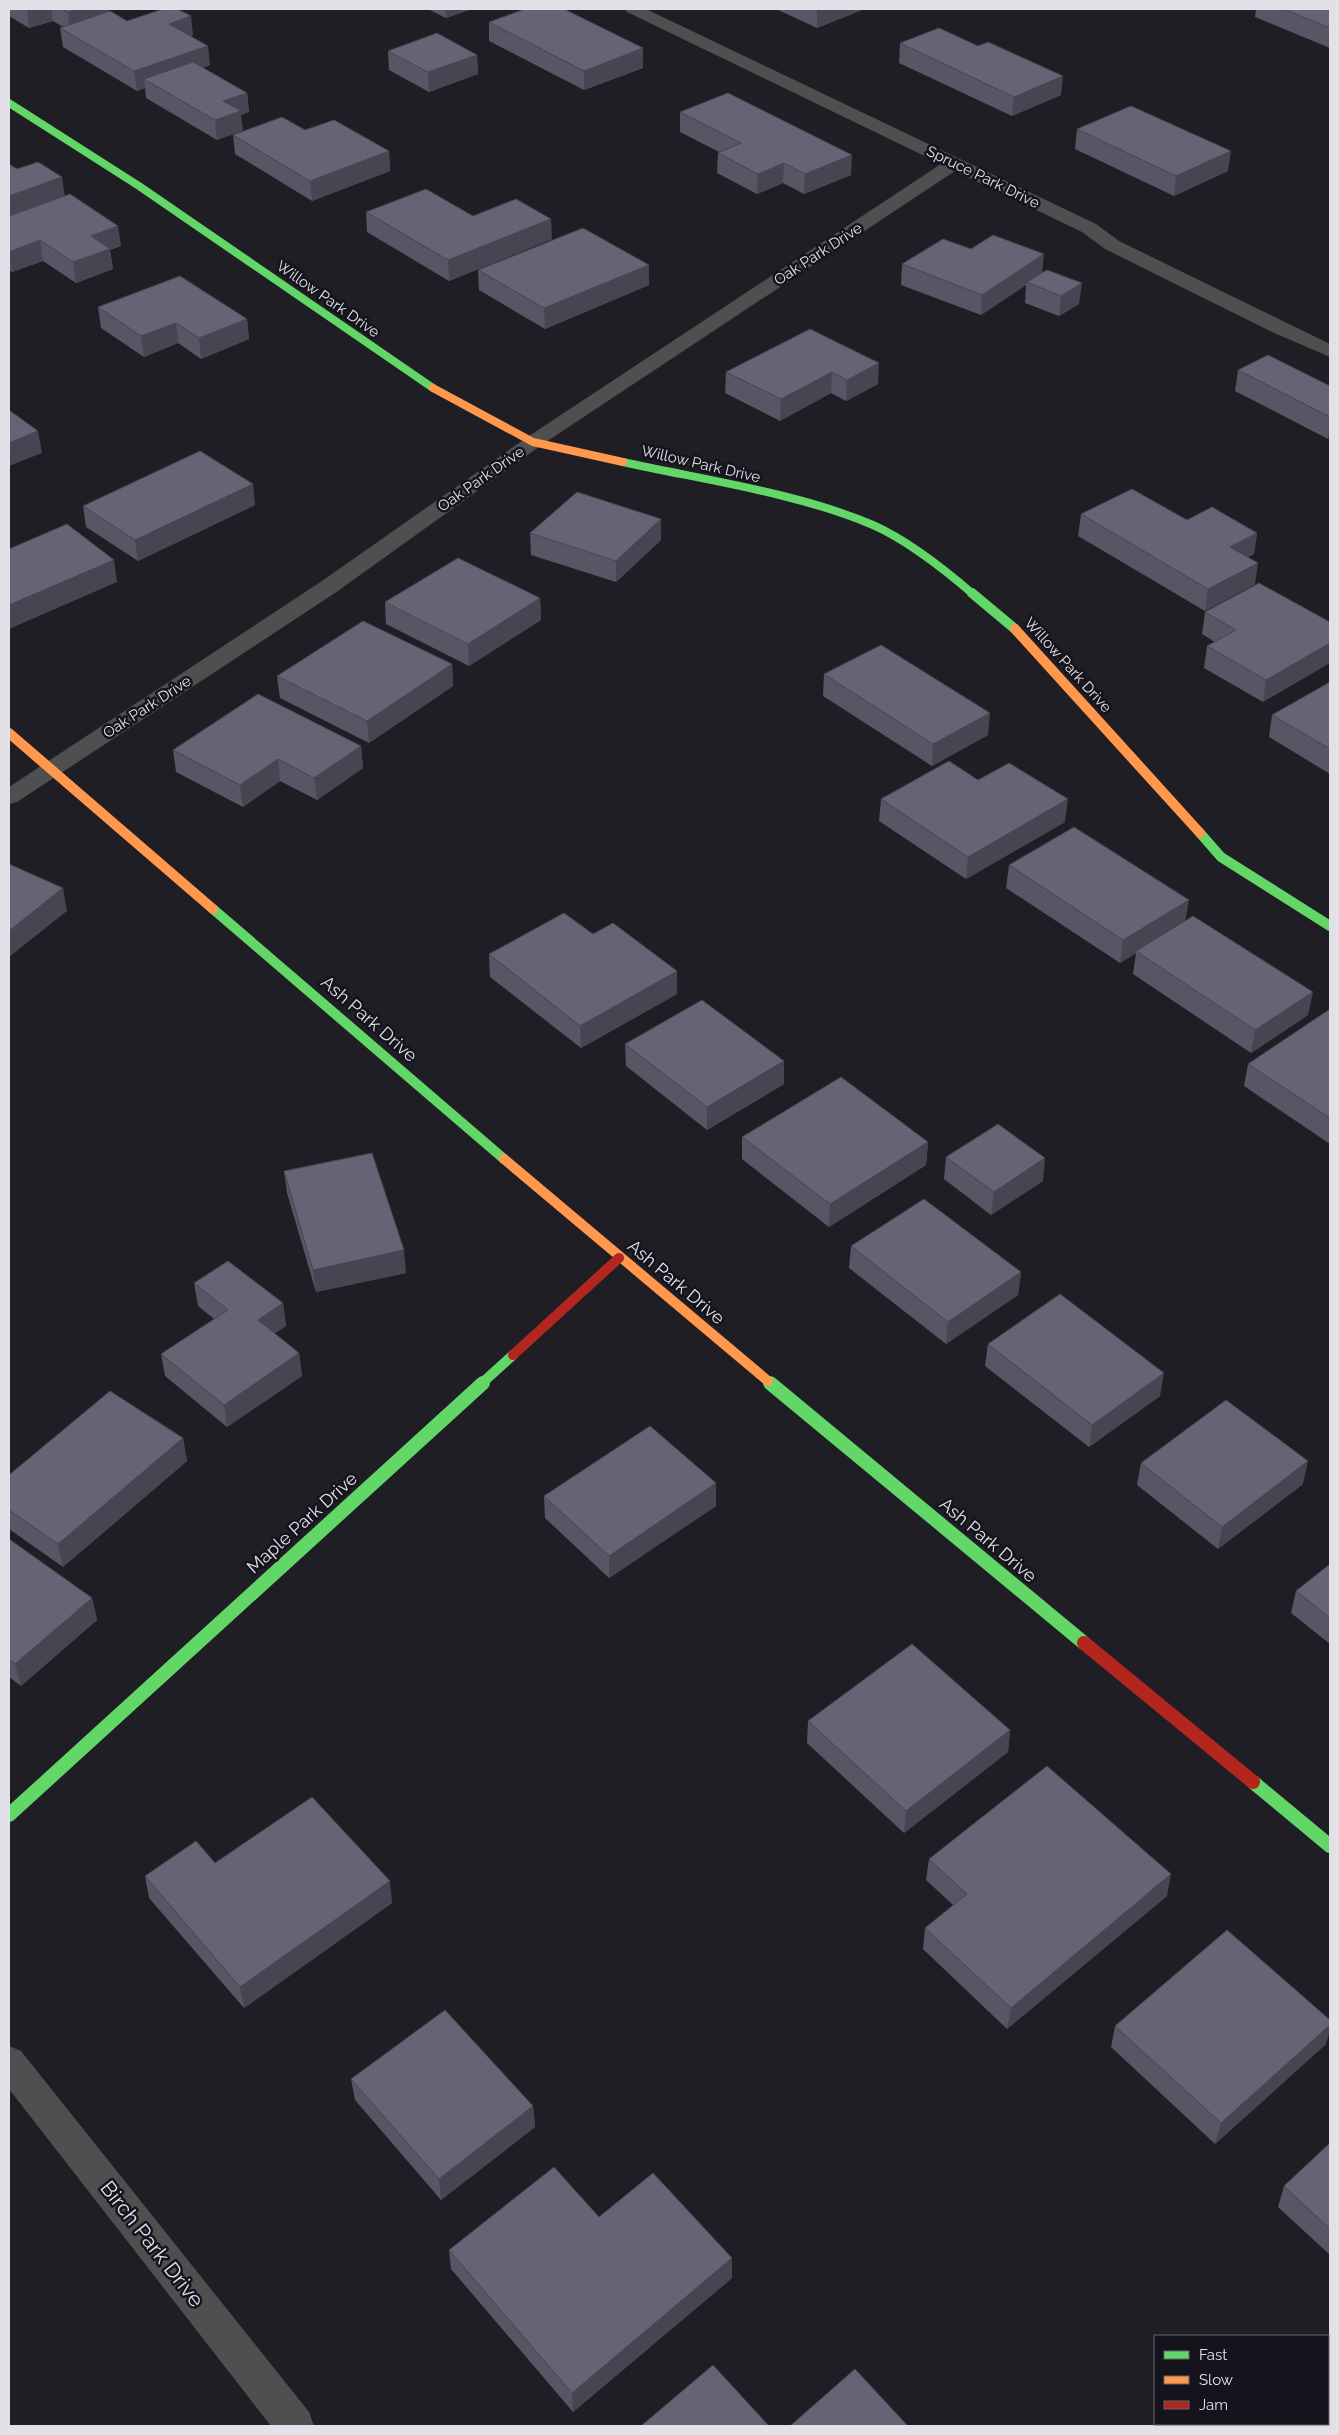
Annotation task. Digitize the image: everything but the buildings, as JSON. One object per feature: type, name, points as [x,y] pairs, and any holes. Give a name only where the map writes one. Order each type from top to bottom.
[{"type":"street","name":"Spruce Park Drive","points":[[633,9],[1089,228],[1112,245],[1270,324],[1330,351]]},
{"type":"street","name":"Willow Park Drive","points":[[9,103],[139,186],[419,380],[533,442],[818,505],[874,526],[935,562],[1011,624],[1221,857],[1330,926]]},
{"type":"street","name":"Oak Park Drive","points":[[9,796],[327,588],[533,442],[955,163]]},
{"type":"street","name":"Ash Park Drive","points":[[9,733],[620,1258],[1330,1846]]},
{"type":"street","name":"Maple Park Drive","points":[[9,1815],[620,1258]]},
{"type":"street","name":"Birch Park Drive","points":[[9,2062],[295,2426]]},
{"type":"traffic: fast","points":[[9,103],[139,186],[433,388]]},
{"type":"traffic: fast","points":[[623,462],[817,505],[875,526],[935,562],[1015,629]]},
{"type":"traffic: fast","points":[[1200,833],[1221,857],[1330,926]]},
{"type":"traffic: fast","points":[[213,909],[504,1159]]},
{"type":"traffic: fast","points":[[9,1815],[513,1355]]},
{"type":"traffic: fast","points":[[768,1381],[1084,1643]]},
{"type":"traffic: fast","points":[[1253,1782],[1330,1846]]},
{"type":"traffic: slow","points":[[433,388],[533,442],[623,462]]},
{"type":"traffic: slow","points":[[1015,629],[1200,833]]},
{"type":"traffic: slow","points":[[9,733],[213,909]]},
{"type":"traffic: slow","points":[[504,1159],[768,1381]]},
{"type":"traffic: jam","points":[[513,1355],[619,1258]]},
{"type":"traffic: jam","points":[[1084,1643],[1253,1782]]}]
